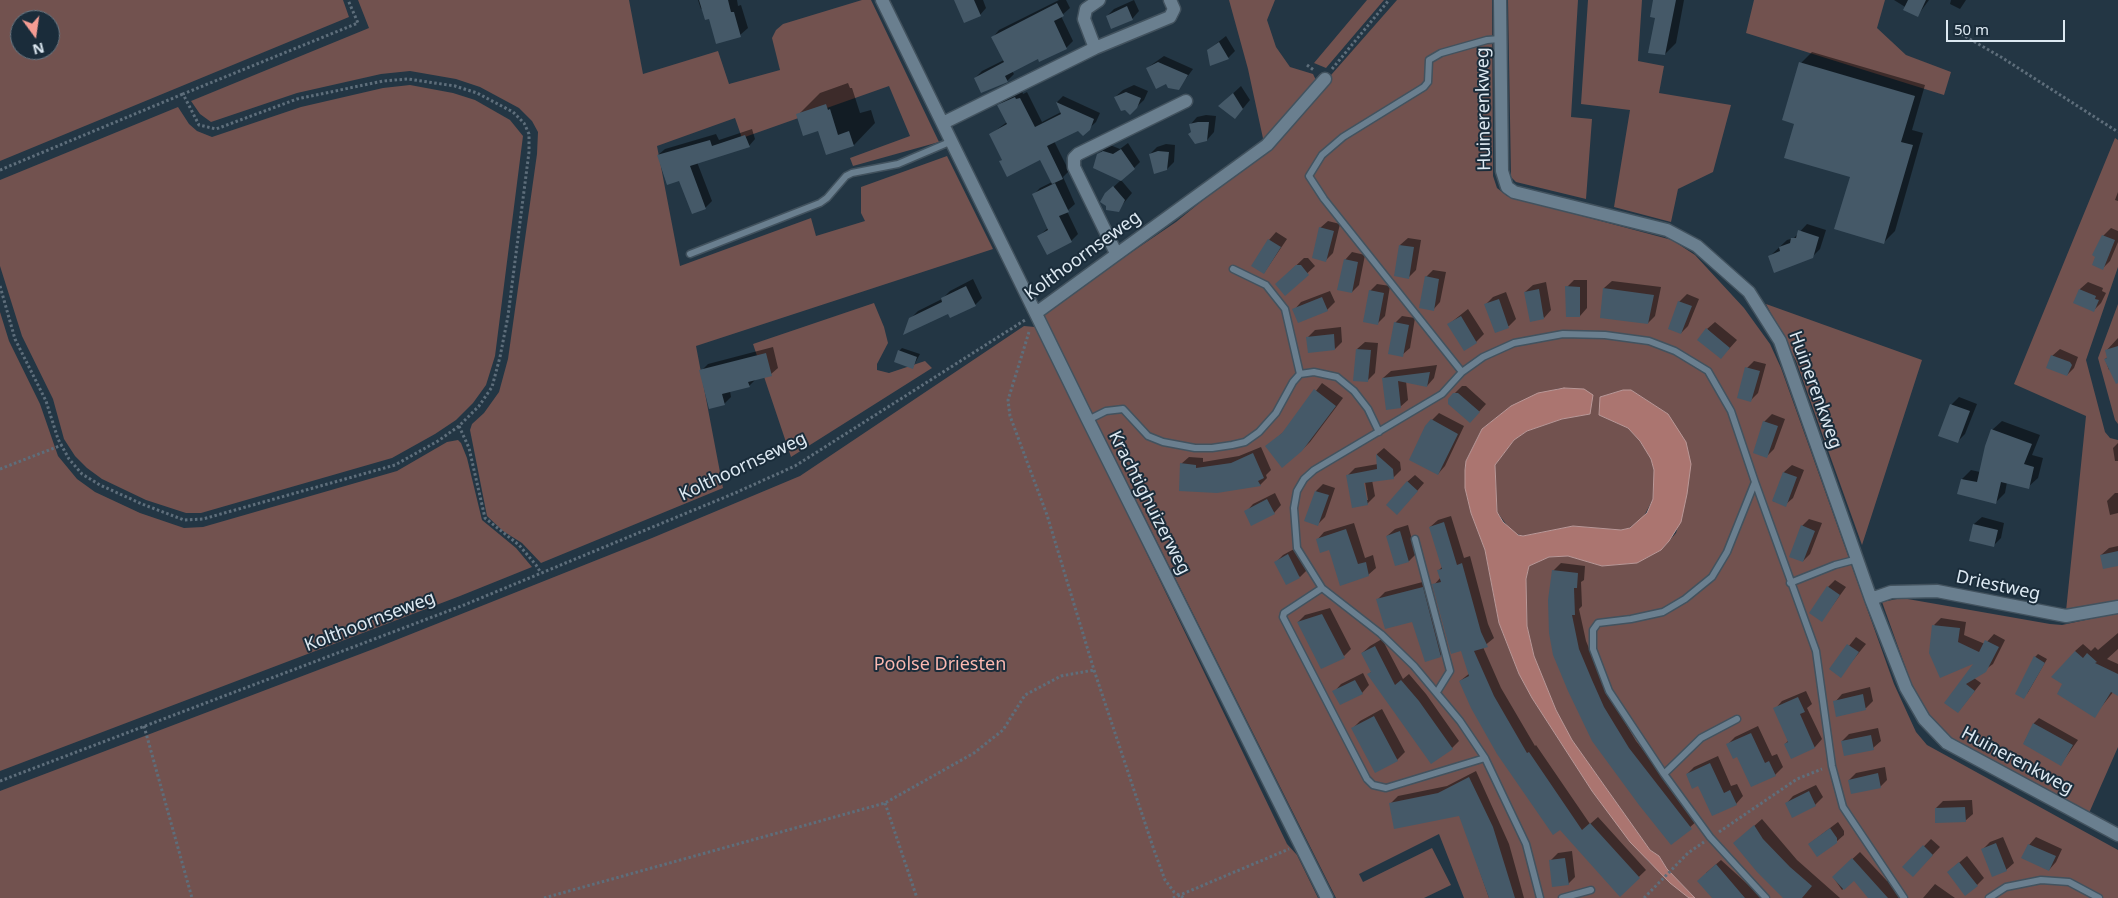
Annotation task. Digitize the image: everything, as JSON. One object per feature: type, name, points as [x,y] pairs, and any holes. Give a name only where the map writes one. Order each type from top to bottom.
[{"type":"street","name":"Krachtighuizerweg","points":[[882,0],[1088,420],[1327,898]]},
{"type":"street","points":[[1095,48],[1084,19],[1086,9],[1099,0]]},
{"type":"street","points":[[943,123],[1095,48],[1170,17],[1174,9],[1170,0]]},
{"type":"street","name":"Huinerenkweg","points":[[1500,0],[1502,171],[1507,187],[1524,194],[1667,230],[1697,246],[1749,292],[1780,341],[1871,599],[1906,688],[1924,719],[1947,743],[2118,835]]},
{"type":"street","name":"Kolthoornseweg","points":[[1036,313],[1266,145],[1324,78]]},
{"type":"street","points":[[1116,253],[1074,167],[1074,158],[1078,154],[1186,101]]},
{"type":"street","name":"Driestweg","points":[[1871,599],[1891,592],[1938,591],[2066,616],[2118,607]]},
{"type":"lane","points":[[1462,372],[1324,200],[1309,176],[1322,154],[1343,137],[1424,87],[1428,82],[1429,60],[1441,53],[1487,40],[1500,39]]},
{"type":"lane","points":[[690,254],[820,203],[827,198],[846,176],[852,173],[898,164],[952,141]]},
{"type":"lane","points":[[1233,269],[1266,285],[1285,309],[1300,374]]},
{"type":"lane","points":[[1540,898],[1526,844],[1485,758],[1436,692],[1414,666],[1381,634],[1322,588],[1309,571],[1298,548],[1294,508],[1297,491],[1304,479],[1326,461],[1442,394],[1462,372],[1483,357],[1514,343],[1563,334],[1606,335],[1649,341],[1675,351],[1708,370],[1731,411],[1790,583],[1816,651],[1832,766],[1843,807],[1904,898]]},
{"type":"lane","points":[[1088,420],[1106,411],[1123,410],[1148,436],[1163,442],[1196,448],[1232,445],[1245,442],[1259,432],[1276,413],[1293,382],[1300,374],[1314,372],[1337,377],[1354,391],[1368,409],[1379,432]]},
{"type":"lane","points":[[1755,482],[1727,552],[1712,577],[1685,599],[1662,612],[1631,620],[1598,623],[1593,630],[1592,649],[1608,692],[1664,774],[1710,837],[1766,898]]},
{"type":"lane","points":[[1415,538],[1450,671],[1436,692]]},
{"type":"lane","points":[[1790,583],[1835,565],[1858,559]]},
{"type":"lane","points":[[1322,588],[1284,613],[1283,617],[1367,779],[1373,786],[1386,788],[1485,758]]},
{"type":"lane","points":[[1664,774],[1701,738],[1737,719]]},
{"type":"lane","points":[[1989,898],[2006,887],[2041,880],[2069,882],[2099,898]]},
{"type":"lane","points":[[1562,898],[1591,890]]},
{"type":"path","points":[[0,170],[358,23],[348,0]]},
{"type":"path","points":[[1324,78],[1389,0]]},
{"type":"path","points":[[1961,34],[2001,57],[2118,132]]},
{"type":"path","points":[[0,286],[16,339],[46,401],[69,459],[82,474],[100,485],[184,520],[203,519],[395,465],[438,441],[480,406],[492,387],[508,316],[529,152],[529,134],[524,124],[513,112],[477,93],[455,86],[416,79],[383,81],[297,99],[216,129],[199,125],[183,94]]},
{"type":"path","points":[[1036,313],[1008,400],[1010,416],[1048,515],[1094,670],[1154,850],[1165,880],[1184,898]]},
{"type":"path","name":"Kolthoornseweg","points":[[0,781],[464,605],[735,494],[796,466],[1036,313]]},
{"type":"path","points":[[458,426],[469,448],[485,518],[519,546],[541,573]]},
{"type":"path","points":[[0,469],[62,445]]},
{"type":"path","points":[[544,898],[885,804],[974,753],[1003,730],[1025,695],[1061,676],[1094,670]]},
{"type":"path","points":[[144,726],[192,898]]},
{"type":"path","points":[[1644,898],[1672,869],[1710,837],[1797,779],[1832,766]]},
{"type":"path","points":[[885,804],[916,898]]},
{"type":"path","points":[[1173,898],[1300,843]]},
{"type":"green space","points":[[0,0],[343,0],[349,17],[0,161]]},
{"type":"green space","points":[[358,0],[629,0],[643,74],[718,51],[729,84],[780,70],[772,38],[776,30],[783,24],[862,0],[871,0],[939,142],[853,166],[850,158],[910,136],[889,86],[742,138],[735,118],[657,146],[680,266],[811,218],[816,236],[865,221],[861,213],[861,187],[947,156],[993,249],[696,346],[723,488],[541,563],[522,543],[503,531],[487,516],[470,430],[472,424],[484,413],[499,392],[508,359],[537,154],[538,132],[532,121],[519,108],[480,87],[456,79],[410,71],[381,74],[297,93],[211,122],[200,114],[191,101],[369,28]]},
{"type":"green space","points":[[1229,0],[1275,0],[1267,20],[1276,47],[1290,67],[1313,74],[1316,80],[1311,89],[1264,143],[1248,69]]},
{"type":"green space","points":[[1367,0],[1384,0],[1326,68],[1314,63]]},
{"type":"green space","points":[[1397,0],[1492,0],[1493,176],[1497,188],[1507,196],[1672,240],[1695,255],[1744,308],[1770,344],[1781,368],[1894,684],[1916,732],[1927,745],[2118,850],[2118,898],[1695,898],[1667,869],[1659,856],[1650,850],[1572,740],[1556,710],[1534,656],[1527,626],[1526,579],[1529,566],[1549,557],[1568,556],[1602,566],[1637,563],[1661,550],[1676,533],[1687,494],[1668,414],[1631,390],[1623,390],[1600,397],[1599,415],[1628,428],[1640,441],[1651,459],[1654,470],[1653,499],[1643,518],[1629,528],[1621,530],[1573,526],[1523,536],[1512,532],[1497,512],[1495,465],[1514,440],[1527,431],[1562,419],[1590,414],[1584,389],[1564,388],[1556,389],[1511,406],[1482,429],[1466,461],[1465,488],[1471,513],[1485,550],[1499,623],[1519,674],[1532,698],[1592,791],[1648,861],[1689,898],[1464,898],[1439,834],[1359,874],[1363,882],[1432,848],[1451,885],[1424,898],[1336,898],[1042,313],[1176,222],[1266,149]]},
{"type":"green space","points":[[1508,0],[1578,0],[1571,117],[1592,119],[1586,199],[1516,182],[1511,177]]},
{"type":"green space","points":[[1588,0],[1642,0],[1638,61],[1664,66],[1659,93],[1731,105],[1713,172],[1678,189],[1671,222],[1614,207],[1630,110],[1581,104]]},
{"type":"green space","points":[[1754,0],[1885,0],[1877,28],[1906,55],[1951,72],[1944,95],[1746,33]]},
{"type":"green space","points":[[410,85],[453,93],[475,100],[510,120],[523,136],[495,356],[486,385],[473,403],[456,420],[392,458],[201,513],[186,513],[146,500],[102,479],[87,468],[75,456],[64,439],[53,399],[22,336],[0,266],[0,180],[178,107],[189,124],[197,131],[212,137],[301,107],[383,88]]},
{"type":"green space","points":[[2115,138],[2118,140],[2118,267],[2086,360],[2105,432],[2110,438],[2118,440],[2118,601],[2066,611],[2086,416],[2014,384]]},
{"type":"green space","points":[[874,303],[884,327],[888,343],[877,364],[877,370],[889,373],[925,361],[932,368],[791,457],[753,344]]},
{"type":"green space","points":[[1766,304],[1922,360],[1862,545],[1796,361]]},
{"type":"green space","points":[[2118,304],[2118,424],[2115,420],[2098,358]]},
{"type":"green space","points":[[0,312],[9,341],[40,404],[58,456],[77,479],[95,492],[140,513],[184,528],[203,527],[397,471],[447,442],[458,440],[467,458],[482,520],[516,548],[532,567],[0,771]]},
{"type":"green space","name":"Poolse Driesten","points":[[1036,324],[1287,844],[1297,855],[1318,898],[0,898],[0,791],[376,648],[652,538],[800,476],[1024,326],[1035,327]]},
{"type":"green space","points":[[1902,598],[2062,625],[2118,613],[2118,747],[2089,813],[1937,732],[1915,694],[1882,602]]},
{"type":"shaded area","points":[[1564,388],[1584,389],[1593,395],[1590,414],[1562,419],[1527,431],[1514,440],[1495,465],[1497,512],[1503,522],[1518,535],[1523,536],[1573,526],[1621,530],[1630,528],[1647,513],[1653,499],[1654,470],[1651,459],[1640,441],[1628,428],[1599,415],[1600,397],[1623,390],[1631,390],[1668,414],[1686,442],[1691,464],[1681,522],[1661,550],[1637,563],[1602,566],[1568,556],[1549,557],[1529,566],[1526,579],[1527,626],[1534,656],[1556,710],[1572,740],[1650,850],[1659,856],[1667,869],[1695,898],[1689,898],[1670,883],[1630,842],[1592,791],[1532,698],[1519,674],[1499,623],[1485,550],[1471,513],[1465,488],[1466,461],[1482,429],[1511,406],[1538,393]]},
{"type":"building","points":[[699,0],[728,0],[731,12],[734,12],[741,37],[716,44],[709,19],[705,20]]},
{"type":"building","points":[[954,0],[974,0],[981,16],[964,23]]},
{"type":"building","points":[[1653,0],[1676,0],[1665,55],[1648,53],[1655,18],[1650,17]]},
{"type":"building","points":[[1908,0],[1926,0],[1918,17],[1903,10]]},
{"type":"building","points":[[1057,3],[1064,16],[1054,21],[1067,49],[1039,62],[1038,59],[1005,76],[1008,82],[981,93],[974,78],[1004,62],[991,37]]},
{"type":"building","points":[[1127,6],[1133,20],[1111,29],[1106,16]]},
{"type":"building","points":[[1219,42],[1229,59],[1210,66],[1207,50]]},
{"type":"building","points":[[1158,62],[1188,75],[1179,90],[1168,88],[1166,84],[1156,89],[1146,68]]},
{"type":"building","points":[[1799,62],[1915,96],[1901,142],[1913,145],[1884,244],[1834,229],[1850,177],[1784,158],[1794,124],[1782,120]]},
{"type":"building","points":[[1126,92],[1141,98],[1137,108],[1130,115],[1125,110],[1121,111],[1114,97]]},
{"type":"building","points":[[1233,93],[1243,109],[1235,119],[1218,106]]},
{"type":"building","points":[[1015,97],[1016,99],[1020,98],[1035,127],[1061,114],[1056,102],[1094,119],[1090,130],[1083,136],[1078,131],[1047,146],[1063,179],[1052,184],[1040,160],[1007,177],[999,161],[1002,160],[989,134],[1007,124],[997,105]]},
{"type":"building","points":[[826,104],[828,110],[830,109],[838,135],[849,131],[854,146],[826,155],[818,131],[803,136],[796,114]]},
{"type":"building","points":[[1209,122],[1207,141],[1195,144],[1188,134],[1191,132],[1189,124]]},
{"type":"building","points":[[745,135],[750,147],[690,166],[706,209],[692,214],[679,181],[667,185],[657,155],[710,140],[712,146]]},
{"type":"building","points":[[1121,149],[1135,169],[1121,181],[1093,168],[1097,154],[1103,151],[1113,154]]},
{"type":"building","points":[[1158,151],[1169,152],[1167,170],[1154,174],[1149,154]]},
{"type":"building","points":[[1055,183],[1069,212],[1059,216],[1072,242],[1047,255],[1037,236],[1048,230],[1032,194]]},
{"type":"building","points":[[1113,186],[1125,200],[1119,212],[1106,210],[1106,206],[1100,202],[1105,193]]},
{"type":"building","points":[[1319,227],[1334,231],[1326,262],[1312,258]]},
{"type":"building","points":[[1798,230],[1819,237],[1813,258],[1774,273],[1768,256],[1780,251],[1779,247],[1790,243],[1791,238],[1796,238]]},
{"type":"building","points":[[2102,235],[2115,240],[2103,270],[2092,265],[2095,257],[2092,255]]},
{"type":"building","points":[[1268,239],[1281,247],[1264,274],[1251,266]]},
{"type":"building","points":[[1399,245],[1414,247],[1409,279],[1394,276]]},
{"type":"building","points":[[1344,259],[1358,262],[1352,293],[1337,290]]},
{"type":"building","points":[[1296,265],[1301,265],[1309,275],[1285,296],[1275,284]]},
{"type":"building","points":[[1425,276],[1439,279],[1434,311],[1419,308]]},
{"type":"building","points":[[966,286],[976,306],[950,318],[948,314],[903,335],[909,318],[942,302],[941,298]]},
{"type":"building","points":[[1565,286],[1580,287],[1580,317],[1566,317]]},
{"type":"building","points":[[1603,288],[1654,295],[1648,324],[1600,318]]},
{"type":"building","points":[[1539,289],[1544,319],[1530,322],[1524,292]]},
{"type":"building","points":[[2079,289],[2096,296],[2095,299],[2099,300],[2094,312],[2073,303]]},
{"type":"building","points":[[1369,290],[1384,293],[1378,325],[1363,322]]},
{"type":"building","points":[[1322,297],[1328,311],[1298,323],[1292,309]]},
{"type":"building","points":[[1499,299],[1509,328],[1495,333],[1484,304]]},
{"type":"building","points":[[1678,301],[1692,306],[1681,334],[1668,329]]},
{"type":"building","points":[[1461,316],[1477,343],[1464,351],[1447,324]]},
{"type":"building","points":[[1394,322],[1409,325],[1403,357],[1388,354]]},
{"type":"building","points":[[1706,328],[1730,348],[1721,359],[1697,340]]},
{"type":"building","points":[[1334,334],[1335,350],[1308,353],[1306,337]]},
{"type":"building","points":[[2118,346],[2118,383],[2116,384],[2104,359],[2107,358],[2105,350]]},
{"type":"building","points":[[1356,349],[1371,350],[1368,382],[1353,381]]},
{"type":"building","points":[[898,350],[917,357],[913,369],[894,362]]},
{"type":"building","points":[[766,353],[772,376],[748,382],[750,387],[722,394],[725,405],[709,409],[699,370]]},
{"type":"building","points":[[2051,355],[2070,362],[2072,365],[2067,376],[2046,368]]},
{"type":"building","points":[[1745,367],[1760,371],[1751,402],[1737,398]]},
{"type":"building","points":[[1430,372],[1427,387],[1398,381],[1401,408],[1386,410],[1382,378]]},
{"type":"building","points":[[1314,389],[1336,406],[1302,451],[1282,468],[1265,446],[1282,433]]},
{"type":"building","points":[[1453,393],[1458,393],[1480,412],[1470,423],[1448,404],[1448,399]]},
{"type":"building","points":[[1950,404],[1970,411],[1958,443],[1938,436]]},
{"type":"building","points":[[1431,419],[1458,434],[1438,475],[1409,460],[1425,426]]},
{"type":"building","points":[[1763,421],[1778,426],[1767,458],[1753,453]]},
{"type":"building","points":[[1991,429],[2032,444],[2024,464],[2034,467],[2029,489],[2001,482],[1996,504],[1957,494],[1961,479],[1977,482]]},
{"type":"building","points":[[1253,453],[1264,478],[1258,481],[1261,486],[1217,493],[1179,491],[1180,463],[1196,465],[1196,468],[1231,463]]},
{"type":"building","points":[[1376,454],[1393,469],[1394,479],[1364,483],[1368,505],[1352,508],[1346,475],[1377,469]]},
{"type":"building","points":[[1783,472],[1797,477],[1786,507],[1772,501]]},
{"type":"building","points":[[1407,481],[1418,491],[1397,515],[1386,505]]},
{"type":"building","points":[[1315,491],[1329,495],[1318,526],[1304,521]]},
{"type":"building","points":[[1267,499],[1275,514],[1251,526],[1244,511]]},
{"type":"building","points":[[1444,522],[1457,565],[1462,563],[1481,632],[1488,647],[1474,651],[1494,696],[1527,753],[1529,752],[1582,830],[1590,823],[1640,878],[1620,897],[1560,830],[1553,835],[1497,754],[1471,708],[1459,681],[1469,676],[1461,651],[1451,654],[1432,584],[1441,582],[1437,570],[1442,569],[1429,527]]},
{"type":"building","points":[[1973,524],[1998,530],[1994,547],[1969,541]]},
{"type":"building","points":[[1801,525],[1815,531],[1803,562],[1789,557]]},
{"type":"building","points":[[1346,529],[1358,564],[1366,562],[1369,576],[1340,586],[1329,550],[1320,553],[1316,539]]},
{"type":"building","points":[[1400,531],[1409,562],[1395,566],[1386,536]]},
{"type":"building","points":[[2118,551],[2118,566],[2103,569],[2100,555]]},
{"type":"building","points":[[1288,554],[1300,578],[1286,585],[1274,562]]},
{"type":"building","points":[[1552,570],[1578,573],[1577,588],[1574,588],[1575,615],[1572,615],[1579,649],[1604,707],[1629,748],[1692,829],[1671,845],[1592,741],[1568,691],[1553,655],[1549,633],[1548,600]]},
{"type":"building","points":[[1827,586],[1840,595],[1822,622],[1809,613]]},
{"type":"building","points":[[1423,587],[1441,657],[1425,662],[1412,622],[1385,629],[1376,599]]},
{"type":"building","points":[[1322,614],[1345,658],[1321,669],[1297,622]]},
{"type":"building","points":[[1932,625],[1960,628],[1958,642],[1979,652],[1985,640],[1999,647],[1986,672],[1966,684],[1975,691],[1958,713],[1944,703],[1973,664],[1940,678],[1929,653]]},
{"type":"building","points":[[1847,644],[1859,652],[1841,678],[1829,669]]},
{"type":"building","points":[[1375,646],[1395,685],[1401,680],[1419,701],[1453,749],[1431,764],[1367,674],[1371,672],[1361,653]]},
{"type":"building","points":[[2075,651],[2083,658],[2087,653],[2097,662],[2095,663],[2118,674],[2118,696],[2111,692],[2095,718],[2057,694],[2062,684],[2051,677]]},
{"type":"building","points":[[2034,656],[2045,663],[2024,699],[2015,694]]},
{"type":"building","points":[[1355,680],[1363,694],[1340,705],[1332,691]]},
{"type":"building","points":[[1863,694],[1866,710],[1836,717],[1833,701]]},
{"type":"building","points":[[1798,697],[1805,712],[1800,714],[1815,748],[1791,759],[1784,744],[1788,742],[1773,708]]},
{"type":"building","points":[[1374,716],[1398,761],[1375,773],[1351,728]]},
{"type":"building","points":[[2033,723],[2073,745],[2061,766],[2023,744]]},
{"type":"building","points":[[1751,733],[1765,763],[1769,761],[1776,776],[1751,787],[1737,757],[1733,759],[1726,744]]},
{"type":"building","points":[[1871,735],[1874,750],[1844,756],[1841,741]]},
{"type":"building","points":[[1710,763],[1724,793],[1730,790],[1737,805],[1712,816],[1698,786],[1692,789],[1686,774]]},
{"type":"building","points":[[1878,773],[1881,788],[1851,794],[1848,780]]},
{"type":"building","points":[[1469,777],[1493,827],[1515,898],[1489,898],[1459,816],[1394,829],[1389,803],[1438,793]]},
{"type":"building","points":[[1809,791],[1816,806],[1792,818],[1785,803]]},
{"type":"building","points":[[1965,807],[1966,822],[1935,823],[1935,808]]},
{"type":"building","points":[[1754,825],[1763,839],[1790,867],[1812,886],[1802,898],[1783,898],[1757,872],[1733,843]]},
{"type":"building","points":[[1830,828],[1837,838],[1837,843],[1817,857],[1808,844]]},
{"type":"building","points":[[1996,843],[2007,871],[1992,877],[1981,849]]},
{"type":"building","points":[[2028,844],[2056,856],[2049,871],[2021,858]]},
{"type":"building","points":[[1923,845],[1933,855],[1913,877],[1902,867]]},
{"type":"building","points":[[1565,858],[1569,885],[1552,887],[1549,860]]},
{"type":"building","points":[[1852,858],[1888,898],[1868,898],[1854,881],[1844,890],[1832,877]]},
{"type":"building","points":[[1959,862],[1978,886],[1965,896],[1947,872]]},
{"type":"building","points":[[1716,864],[1745,898],[1712,898],[1697,881]]}]
